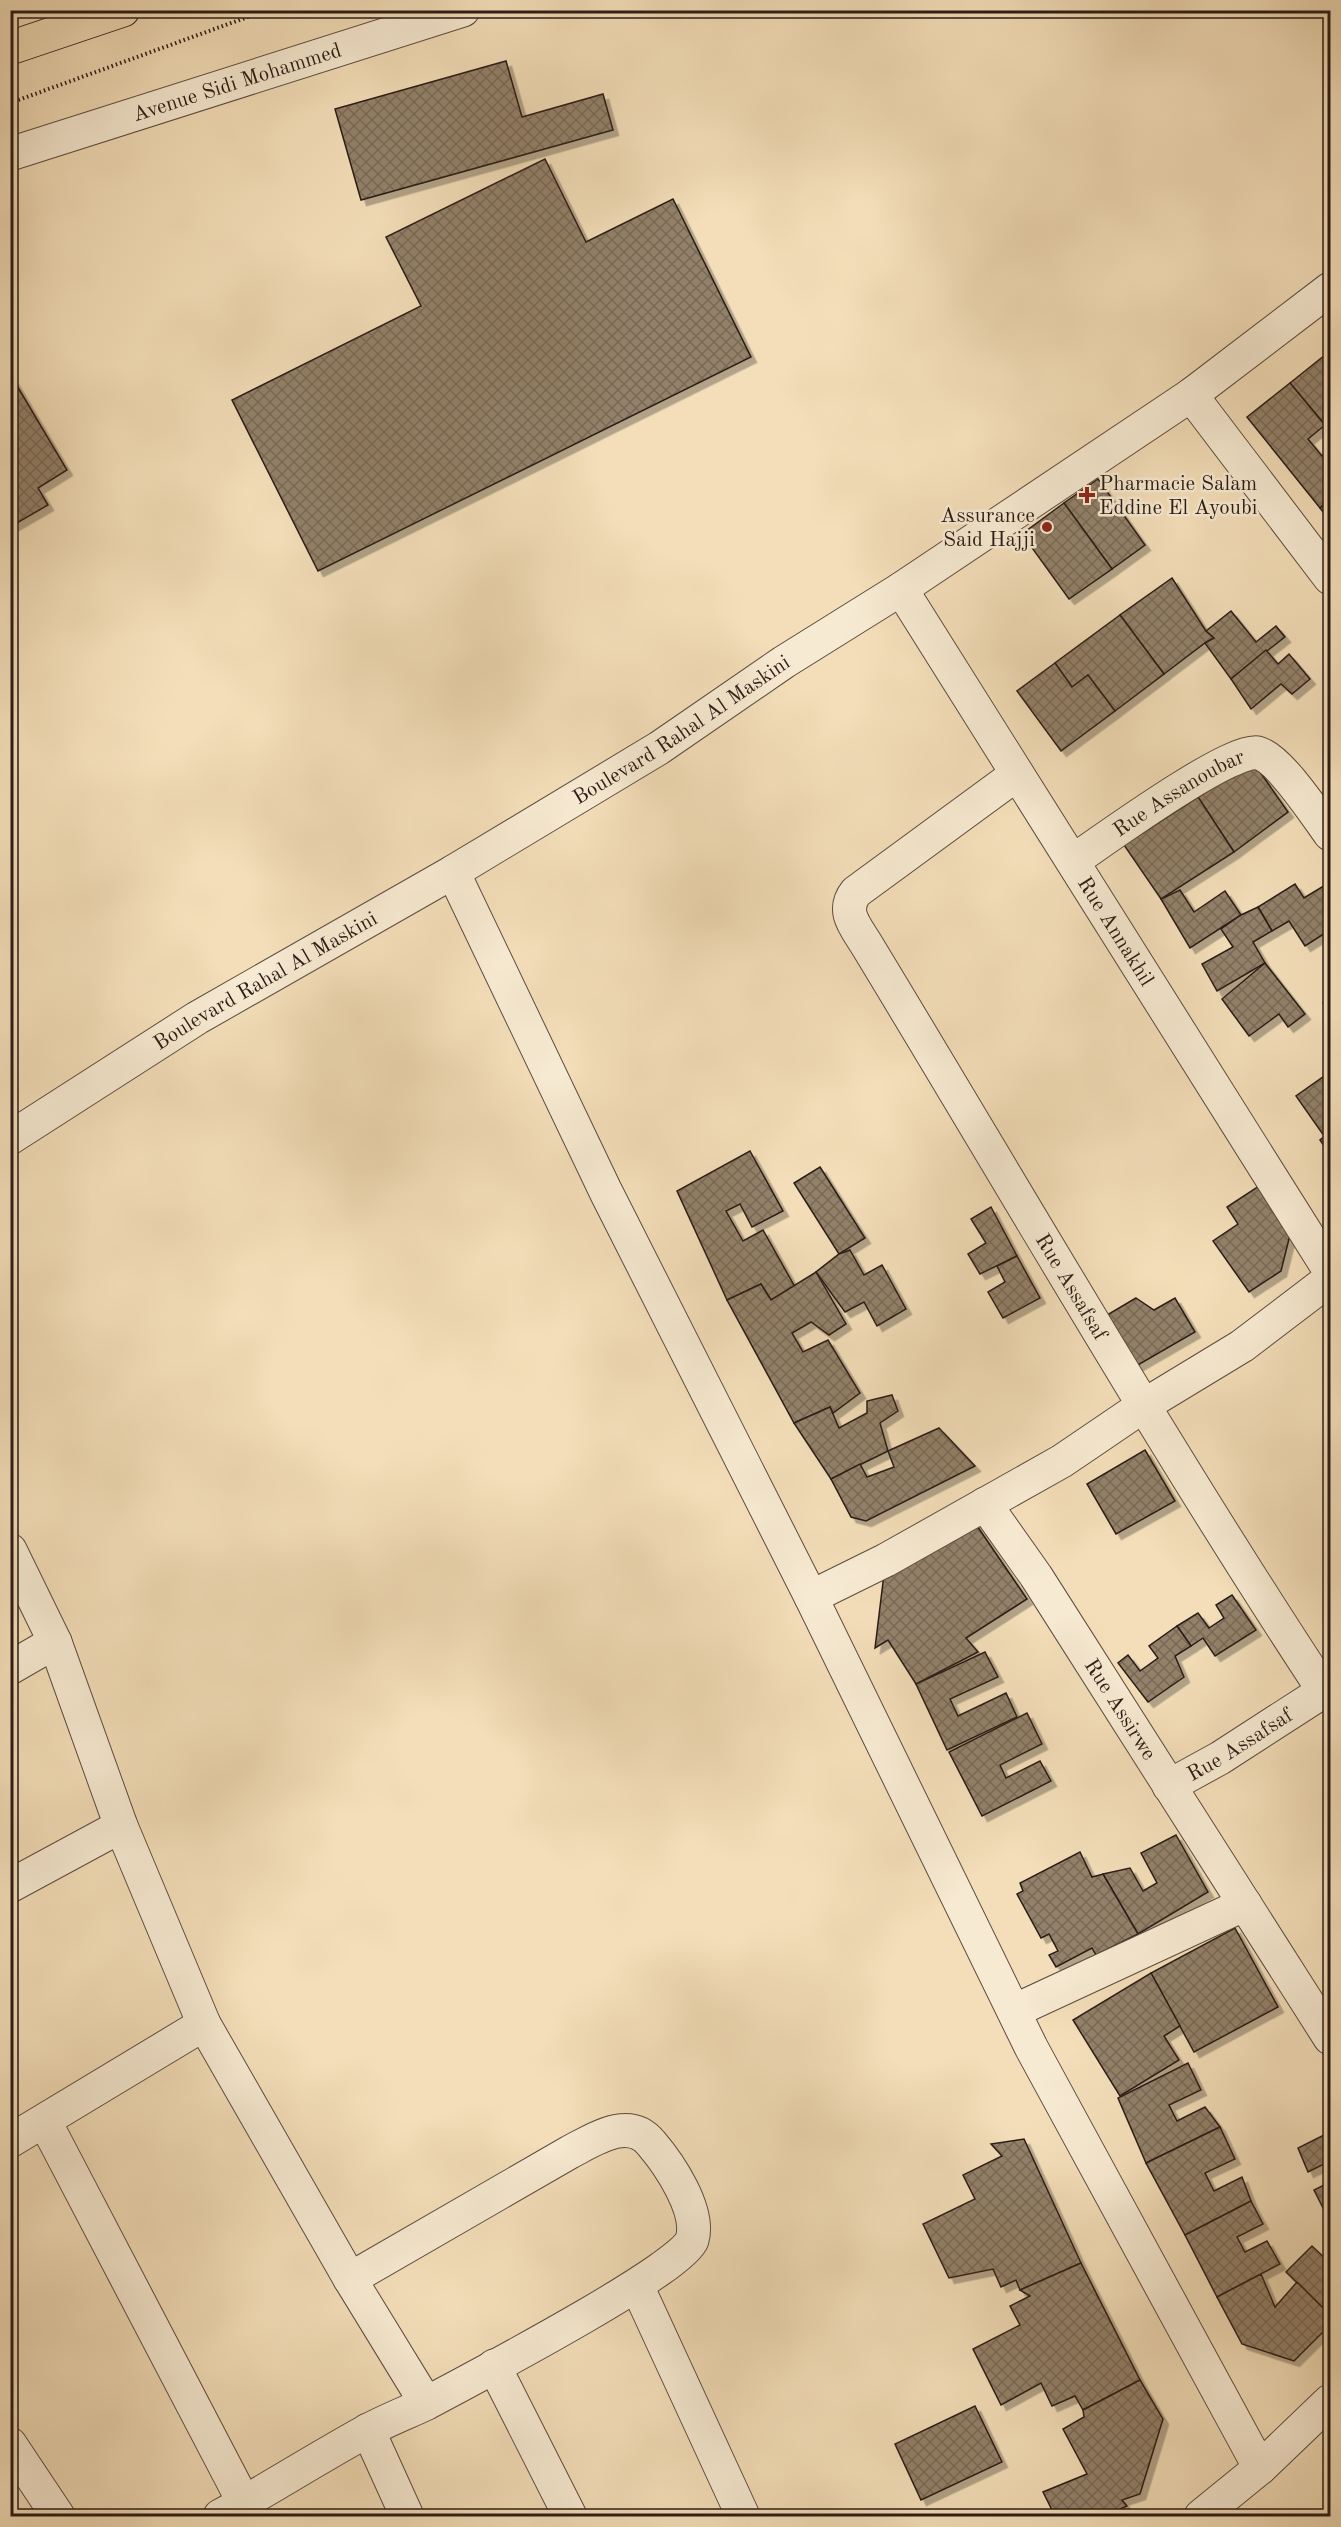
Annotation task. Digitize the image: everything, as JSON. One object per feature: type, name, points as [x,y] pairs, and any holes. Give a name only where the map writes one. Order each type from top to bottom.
[{"type":"main road","points":[[10,48],[107,13]]},
{"type":"street","name":"Avenue Sidi Mohammed","points":[[10,153],[463,10]]},
{"type":"street","name":"Boulevard Rahal Al Maskini","points":[[10,1138],[197,1018],[453,872],[659,748],[784,662],[900,589],[1191,395],[1330,289]]},
{"type":"street","points":[[1191,395],[1330,578]]},
{"type":"street","name":"Rue Annakhil","points":[[900,589],[1330,1270]]},
{"type":"street","name":"Rue Assanoubar","points":[[1072,861],[1175,792],[1251,753],[1265,757],[1275,764],[1330,834]]},
{"type":"street","name":"Rue Assafsaf","points":[[1017,774],[856,892],[848,907],[863,939],[1143,1406],[1235,1556],[1327,1689],[1220,1758],[1169,1786]]},
{"type":"street","points":[[453,872],[606,1192],[811,1597],[1014,2011],[1260,2468]]},
{"type":"street","points":[[811,1597],[886,1560],[1062,1461],[1143,1406],[1242,1346],[1330,1279]]},
{"type":"street","name":"Rue Assirwe","points":[[985,1504],[1036,1576],[1330,2038]]},
{"type":"street","points":[[10,1550],[55,1642],[121,1826],[204,2024],[350,2279],[426,2403]]},
{"type":"street","points":[[10,1668],[55,1642]]},
{"type":"street","points":[[10,1886],[121,1826]]},
{"type":"street","points":[[1014,2011],[1245,1904]]},
{"type":"street","points":[[10,2141],[45,2122],[204,2024]]},
{"type":"street","points":[[45,2122],[238,2512],[368,2430],[426,2403],[637,2286],[688,2247],[692,2238],[693,2226],[686,2196],[670,2164],[645,2135],[635,2129],[605,2135],[570,2152],[350,2279]]},
{"type":"street","points":[[637,2286],[743,2517]]},
{"type":"street","points":[[494,2366],[570,2517]]},
{"type":"street","points":[[1201,2517],[1260,2468],[1330,2401]]},
{"type":"street","points":[[368,2430],[407,2517]]},
{"type":"street","points":[[10,2444],[58,2517]]},
{"type":"path","points":[[10,103],[267,10]]},
{"type":"building","points":[[506,61],[522,117],[603,94],[613,130],[361,200],[335,109]]},
{"type":"building","points":[[545,159],[586,242],[673,199],[751,357],[318,571],[232,400],[421,306],[386,237]]},
{"type":"building","points":[[1330,351],[1330,422],[1325,425],[1290,383]]},
{"type":"building","points":[[10,374],[67,470],[38,488],[48,505],[10,527]]},
{"type":"building","points":[[1290,383],[1325,425],[1308,439],[1322,456],[1330,449],[1330,500],[1320,508],[1247,417]]},
{"type":"building","points":[[1098,479],[1145,545],[1112,569],[1064,503]]},
{"type":"building","points":[[1330,500],[1330,521],[1320,508]]},
{"type":"building","points":[[1064,503],[1112,569],[1069,599],[1022,534]]},
{"type":"building","points":[[1172,578],[1206,631],[1214,638],[1164,674],[1120,615]]},
{"type":"building","points":[[1231,611],[1256,642],[1276,626],[1285,637],[1231,679],[1205,643],[1214,638],[1206,631]]},
{"type":"building","points":[[1120,615],[1164,674],[1115,711],[1088,675],[1072,687],[1055,663]]},
{"type":"building","points":[[1266,650],[1278,664],[1289,654],[1310,679],[1292,694],[1281,684],[1251,709],[1231,679]]},
{"type":"building","points":[[1055,663],[1072,687],[1088,675],[1115,711],[1061,751],[1017,691]]},
{"type":"building","points":[[1253,762],[1288,812],[1234,852],[1198,797]]},
{"type":"building","points":[[1198,797],[1234,852],[1161,899],[1124,845]]},
{"type":"building","points":[[1330,882],[1330,930],[1305,946],[1289,921],[1272,931],[1258,907],[1295,884],[1304,898]]},
{"type":"building","points":[[1180,890],[1194,912],[1225,891],[1241,915],[1190,948],[1161,899]]},
{"type":"building","points":[[1258,907],[1272,931],[1253,942],[1265,963],[1217,991],[1202,964],[1233,947],[1221,929],[1241,915]]},
{"type":"building","points":[[1265,963],[1305,1014],[1288,1027],[1279,1014],[1249,1036],[1222,999]]},
{"type":"building","points":[[1330,998],[1330,1013],[1323,1003]]},
{"type":"building","points":[[1330,1072],[1330,1131],[1324,1136],[1296,1096]]},
{"type":"building","points":[[1330,1132],[1330,1155],[1320,1140]]},
{"type":"building","points":[[750,1151],[783,1211],[752,1227],[740,1204],[726,1211],[743,1241],[763,1230],[795,1287],[771,1300],[761,1284],[727,1300],[677,1191]]},
{"type":"building","points":[[820,1167],[865,1238],[839,1254],[794,1183]]},
{"type":"building","points":[[1259,1186],[1291,1231],[1281,1271],[1249,1292],[1213,1241],[1238,1224],[1227,1207]]},
{"type":"building","points":[[991,1207],[1017,1256],[980,1274],[968,1254],[986,1243],[971,1219]]},
{"type":"building","points":[[850,1250],[864,1275],[882,1265],[906,1309],[877,1326],[864,1302],[845,1312],[816,1272],[839,1254]]},
{"type":"building","points":[[1017,1256],[1040,1298],[1003,1318],[988,1292],[1005,1282],[997,1266]]},
{"type":"building","points":[[816,1272],[846,1324],[829,1335],[811,1322],[792,1333],[803,1352],[828,1340],[860,1393],[833,1413],[830,1407],[794,1423],[727,1300],[761,1284],[771,1300]]},
{"type":"building","points":[[1136,1298],[1154,1310],[1175,1298],[1195,1332],[1131,1369],[1102,1318]]},
{"type":"building","points":[[892,1395],[898,1411],[880,1423],[888,1451],[831,1479],[794,1423],[830,1407],[839,1428],[867,1413],[867,1401]]},
{"type":"building","points":[[939,1428],[975,1466],[866,1521],[851,1517],[831,1479],[860,1464],[867,1477],[894,1467],[888,1451]]},
{"type":"building","points":[[1145,1450],[1175,1501],[1116,1534],[1087,1484]]},
{"type":"building","points":[[973,1520],[1027,1599],[966,1638],[978,1652],[916,1684],[888,1640],[875,1648],[884,1574]]},
{"type":"building","points":[[1232,1595],[1256,1630],[1215,1656],[1203,1638],[1191,1646],[1177,1626],[1198,1613],[1209,1628],[1224,1618],[1216,1605]]},
{"type":"building","points":[[1177,1626],[1191,1646],[1175,1656],[1184,1677],[1148,1702],[1118,1663],[1128,1655],[1140,1671],[1158,1658],[1149,1646]]},
{"type":"building","points":[[985,1652],[998,1677],[950,1699],[958,1716],[1006,1693],[1017,1717],[947,1750],[916,1684]]},
{"type":"building","points":[[1027,1713],[1042,1744],[1000,1765],[1006,1778],[1040,1761],[1051,1781],[982,1816],[949,1752]]},
{"type":"building","points":[[1176,1835],[1208,1892],[1138,1934],[1103,1874],[1130,1868],[1143,1891],[1157,1883],[1141,1853]]},
{"type":"building","points":[[1080,1852],[1092,1877],[1103,1874],[1138,1934],[1096,1955],[1092,1948],[1056,1967],[1049,1955],[1058,1951],[1049,1934],[1041,1938],[1017,1894],[1023,1891],[1020,1883]]},
{"type":"building","points":[[1235,1928],[1278,2007],[1194,2052],[1151,1973]]},
{"type":"building","points":[[1151,1973],[1180,2026],[1164,2036],[1179,2060],[1120,2096],[1073,2020]]},
{"type":"building","points":[[1188,2063],[1201,2090],[1169,2105],[1177,2121],[1205,2107],[1220,2127],[1146,2163],[1118,2098]]},
{"type":"building","points":[[1220,2127],[1235,2159],[1205,2173],[1214,2191],[1242,2177],[1251,2201],[1185,2235],[1146,2163]]},
{"type":"building","points":[[1330,2132],[1330,2161],[1308,2172],[1298,2148]]},
{"type":"building","points":[[1024,2139],[1081,2263],[1020,2290],[1016,2280],[1001,2287],[993,2269],[949,2278],[923,2224],[975,2199],[963,2175],[1002,2156],[991,2144]]},
{"type":"building","points":[[1330,2182],[1330,2209],[1325,2212],[1314,2190]]},
{"type":"building","points":[[1251,2201],[1263,2224],[1237,2237],[1245,2252],[1267,2241],[1280,2264],[1217,2297],[1185,2235]]},
{"type":"building","points":[[1330,2209],[1330,2224],[1325,2212]]},
{"type":"building","points":[[1312,2246],[1330,2263],[1330,2315],[1286,2272]]},
{"type":"building","points":[[1081,2263],[1140,2380],[1083,2410],[1075,2396],[1052,2406],[1041,2383],[1001,2405],[973,2349],[1020,2325],[1010,2306],[1030,2296],[1020,2290]]},
{"type":"building","points":[[1261,2274],[1275,2307],[1297,2282],[1330,2315],[1330,2325],[1294,2361],[1242,2344],[1217,2297]]},
{"type":"building","points":[[1140,2380],[1163,2419],[1140,2494],[1122,2500],[1127,2506],[1105,2516],[1055,2516],[1043,2492],[1087,2474],[1063,2429],[1084,2417],[1083,2410]]},
{"type":"building","points":[[975,2406],[1002,2462],[921,2500],[895,2444]]},
{"type":"place","name":"Pharmacie Salam Eddine El Ayoubi","points":[[1087,495]]},
{"type":"place","name":"Assurance Said Hajji","points":[[1047,527]]}]
